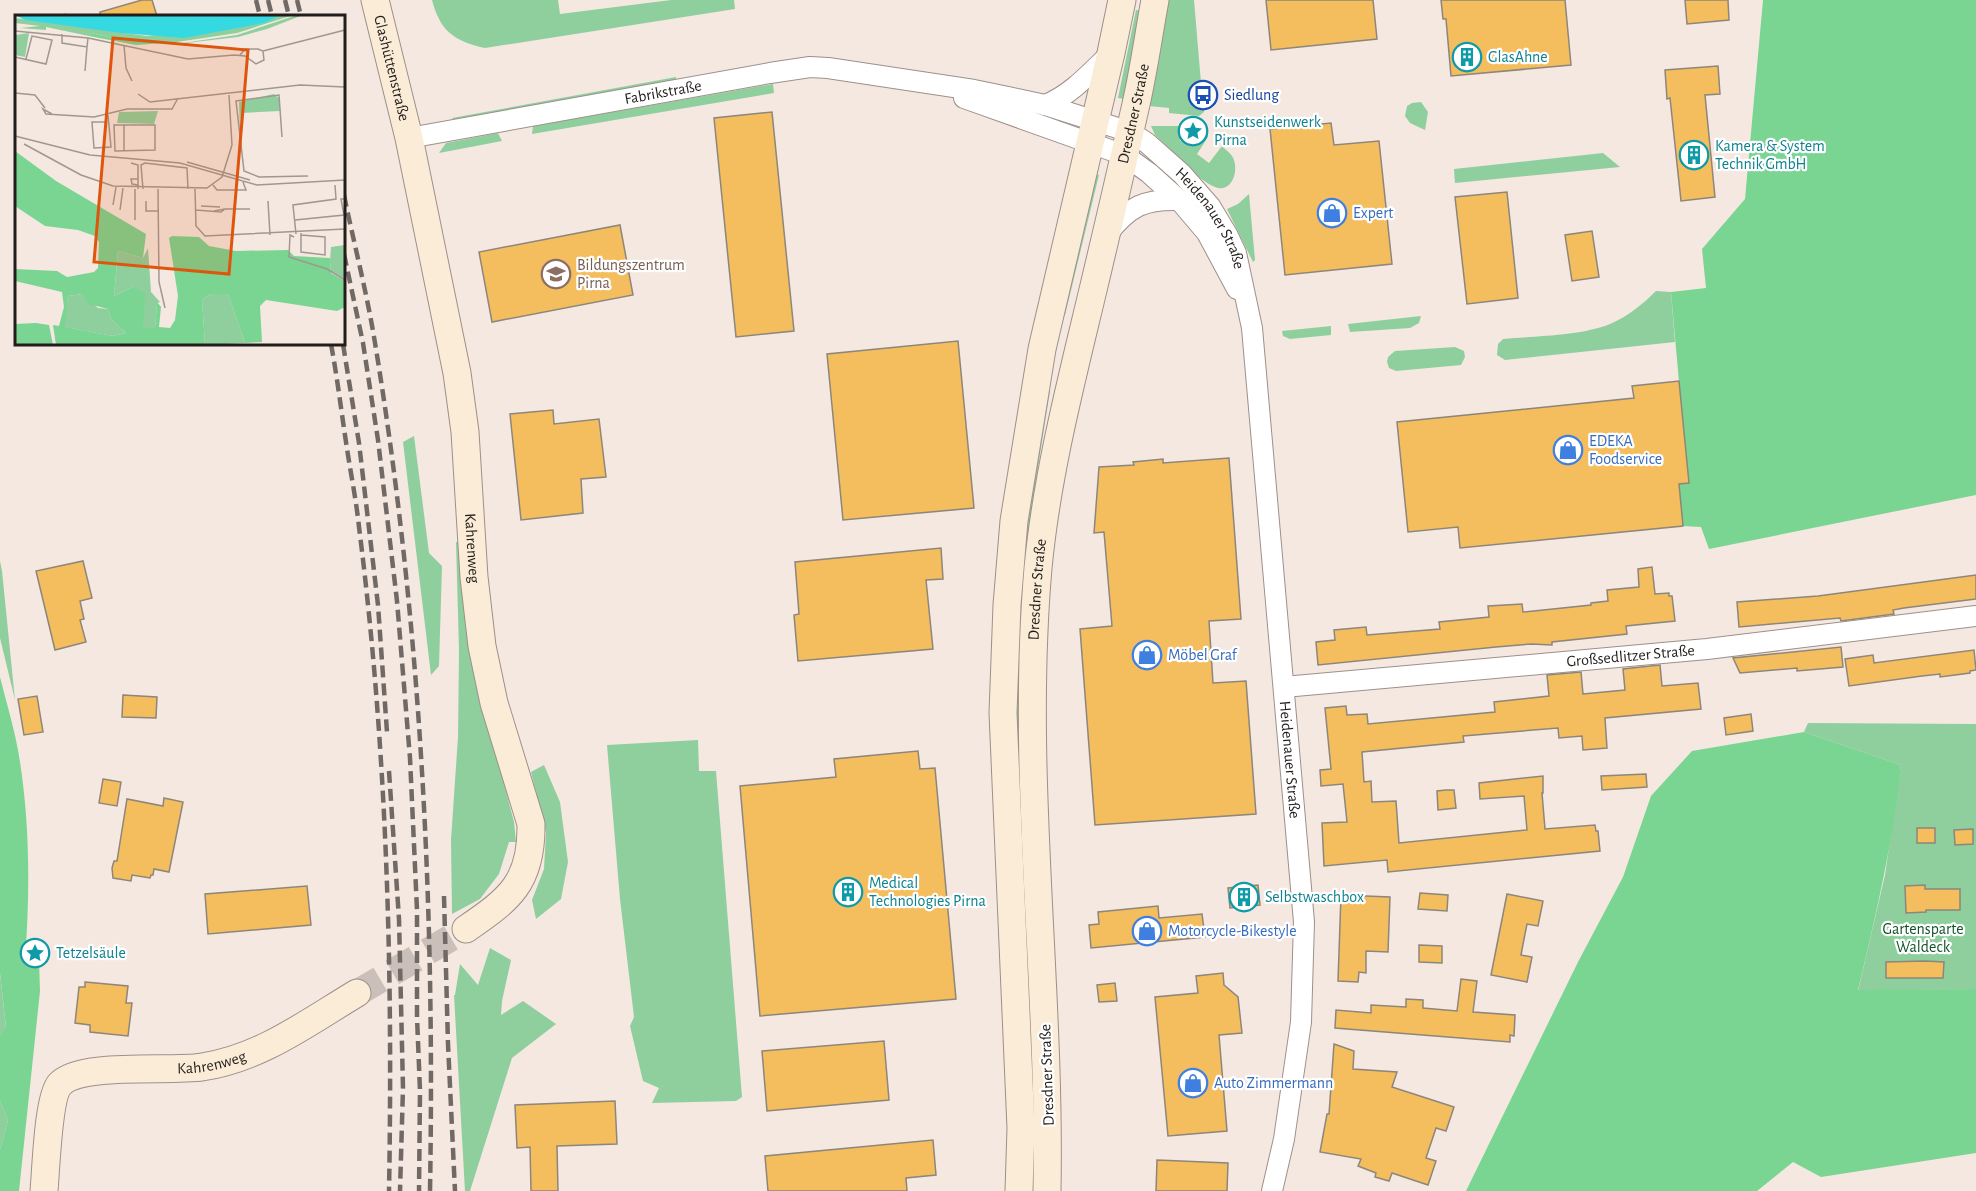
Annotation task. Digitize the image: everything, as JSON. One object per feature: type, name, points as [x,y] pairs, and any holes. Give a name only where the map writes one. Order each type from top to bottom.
[{"type":"main road","name":"Glashüttenstraße","points":[[375,0],[409,138]]},
{"type":"main road","name":"Dresdner Straße","points":[[1019,1191],[1021,1128],[1003,713],[1007,604],[1014,521],[1042,349],[1122,0]]},
{"type":"main road","name":"Dresdner Straße","points":[[1047,1191],[1049,1126],[1046,1031],[1033,773],[1034,636],[1046,502],[1057,441],[1127,144],[1155,0]]},
{"type":"main road","name":"Kahrenweg","points":[[409,138],[457,374],[465,432],[474,577],[482,646],[494,703],[531,824],[528,862],[520,881],[508,898],[466,929]]},
{"type":"main road","name":"Kahrenweg","points":[[44,1191],[55,1089],[71,1076],[85,1072],[200,1068],[225,1063],[250,1055],[274,1043],[357,993]]},
{"type":"street","points":[[1045,105],[1057,100],[1072,89],[1111,53]]},
{"type":"street","name":"Fabrikstraße","points":[[409,138],[810,67],[974,90],[1045,105],[1092,132]]},
{"type":"street","name":"Fabrikstraße","points":[[919,83],[1092,132]]},
{"type":"street","points":[[1092,132],[1127,144]]},
{"type":"street","name":"Heidenauer Straße","points":[[1127,144],[1147,143],[1182,174],[1210,206],[1236,253],[1252,328],[1302,888],[1304,958],[1301,1022],[1296,1059],[1284,1139],[1272,1191]]},
{"type":"street","name":"Heidenauer Straße","points":[[1127,144],[1149,173],[1179,200],[1207,233],[1234,281],[1252,328]]},
{"type":"street","name":"Heidenauer Straße","points":[[1106,235],[1122,216],[1134,207],[1159,199],[1179,200]]},
{"type":"street","name":"Großsedlitzer Straße","points":[[1284,687],[1707,649],[1976,616]]},
{"type":"green space","points":[[432,0],[558,0],[560,14],[671,0],[734,0],[735,9],[485,48],[465,42],[450,33],[439,20]]},
{"type":"green space","points":[[1169,0],[1194,0],[1201,83],[1196,85],[1197,99],[1204,99],[1204,112],[1199,116],[1169,113],[1169,108],[1149,106]]},
{"type":"green space","points":[[1763,0],[1976,0],[1976,495],[1709,549],[1701,527],[1683,526],[1679,484],[1688,483],[1671,292],[1706,288],[1702,249],[1745,199]]},
{"type":"green space","points":[[1136,10],[1143,11],[1124,99],[1118,98]]},
{"type":"green space","points":[[676,77],[676,81],[455,121],[452,118]]},
{"type":"green space","points":[[773,84],[774,93],[532,134],[533,126]]},
{"type":"green space","points":[[1421,102],[1428,112],[1425,130],[1410,123],[1405,116],[1407,106]]},
{"type":"green space","points":[[1200,125],[1206,125],[1208,137],[1197,154],[1209,163],[1222,146],[1234,161],[1235,173],[1226,187],[1215,187],[1208,184],[1155,135],[1151,126],[1180,126],[1180,141],[1200,140]]},
{"type":"green space","points":[[498,133],[502,141],[439,153],[446,143]]},
{"type":"green space","points":[[1603,153],[1620,167],[1455,183],[1454,169]]},
{"type":"green space","points":[[1093,173],[1099,175],[1065,315],[1059,313]]},
{"type":"green space","points":[[1249,194],[1255,260],[1253,262],[1227,209],[1238,204]]},
{"type":"green space","points":[[1656,291],[1671,292],[1675,342],[1505,360],[1497,355],[1498,344],[1503,339],[1572,333],[1610,324],[1623,318]]},
{"type":"green space","points":[[1421,316],[1419,323],[1410,328],[1350,332],[1348,324]]},
{"type":"green space","points":[[1331,326],[1331,335],[1290,339],[1283,336],[1282,331]]},
{"type":"green space","points":[[1455,347],[1464,351],[1465,357],[1461,365],[1396,371],[1389,368],[1387,362],[1388,357],[1395,351]]},
{"type":"green space","points":[[1044,388],[1050,391],[1033,502],[1025,576],[1019,688],[1020,783],[1031,1004],[1036,1191],[1030,1191],[1016,782],[1018,601],[1035,446]]},
{"type":"green space","points":[[414,436],[429,553],[442,566],[439,666],[431,675],[403,442]]},
{"type":"green space","points":[[456,542],[459,542],[466,628],[478,685],[514,822],[516,842],[509,842],[499,874],[480,899],[452,914],[451,840],[458,737],[459,650]]},
{"type":"green space","points":[[0,561],[2,571],[15,700],[0,638]]},
{"type":"green space","points":[[0,677],[14,730],[26,811],[28,910],[25,959],[39,960],[40,991],[19,1191],[0,1191],[0,1150],[8,1120],[0,1101],[0,1036],[6,1027],[0,973]]},
{"type":"green space","name":"Gartensparte Waldeck","points":[[1808,723],[1976,724],[1976,989],[1858,991],[1885,875],[1901,765],[1804,732]]},
{"type":"green space","points":[[1804,732],[1901,765],[1889,850],[1858,990],[1976,989],[1976,1153],[1821,1177],[1793,1162],[1757,1191],[1466,1191],[1578,962],[1623,877],[1651,796],[1692,751]]},
{"type":"green space","points":[[698,740],[699,771],[716,771],[742,1097],[736,1101],[652,1103],[659,1088],[643,1081],[630,1026],[634,1017],[620,899],[607,745]]},
{"type":"green space","points":[[544,765],[560,802],[568,862],[561,899],[536,919],[532,900],[544,869],[546,833],[531,772]]},
{"type":"green space","points":[[490,948],[511,960],[501,1015],[523,1001],[556,1024],[512,1058],[470,1191],[465,1191],[454,995],[460,964],[478,985]]},
{"type":"green space","points":[[0,973],[6,1028],[0,1036]]},
{"type":"green space","points":[[0,1101],[8,1120],[0,1150]]},
{"type":"building","points":[[142,0],[152,0],[157,15],[100,15],[100,12]]},
{"type":"building","points":[[1266,0],[1373,0],[1377,39],[1271,50]]},
{"type":"building","points":[[1441,0],[1565,0],[1571,65],[1451,76],[1446,19],[1443,19]]},
{"type":"building","points":[[1685,0],[1728,0],[1729,20],[1687,24]]},
{"type":"building","points":[[1718,66],[1720,94],[1705,95],[1715,197],[1681,201],[1665,70]]},
{"type":"building","points":[[772,112],[794,331],[736,337],[714,118]]},
{"type":"building","name":"Expert","points":[[1331,123],[1334,145],[1379,141],[1392,264],[1285,275],[1270,129]]},
{"type":"building","points":[[1507,192],[1518,298],[1467,304],[1455,197]]},
{"type":"building","points":[[620,225],[633,295],[492,322],[479,252]]},
{"type":"building","points":[[1592,231],[1599,277],[1572,281],[1565,235]]},
{"type":"building","points":[[958,341],[974,508],[843,520],[827,354]]},
{"type":"building","name":"EDEKA Foodservice","points":[[1679,381],[1689,483],[1679,484],[1683,526],[1460,548],[1458,527],[1408,532],[1397,422],[1634,398],[1632,386]]},
{"type":"building","points":[[553,410],[554,424],[599,419],[606,477],[581,479],[583,513],[521,520],[510,414]]},
{"type":"building","name":"Möbel Graf","points":[[1229,458],[1241,619],[1209,621],[1213,683],[1246,681],[1256,814],[1095,825],[1080,629],[1112,626],[1104,532],[1094,533],[1099,467],[1134,465],[1133,462],[1163,459],[1163,463]]},
{"type":"building","points":[[941,548],[943,579],[926,580],[933,649],[798,661],[794,615],[799,614],[795,562]]},
{"type":"building","points":[[83,561],[92,598],[80,601],[84,619],[80,620],[86,642],[55,650],[36,571]]},
{"type":"building","points":[[1652,567],[1655,594],[1669,593],[1669,596],[1672,596],[1675,621],[1626,626],[1627,634],[1552,642],[1552,645],[1531,644],[1318,665],[1316,642],[1335,640],[1334,630],[1366,627],[1367,635],[1440,629],[1439,622],[1489,617],[1488,606],[1522,604],[1523,612],[1591,605],[1591,603],[1608,601],[1607,590],[1639,587],[1638,569]]},
{"type":"building","points":[[1976,575],[1976,599],[1904,608],[1893,610],[1894,614],[1841,621],[1840,618],[1739,627],[1737,602],[1818,596]]},
{"type":"building","points":[[1841,647],[1843,667],[1740,673],[1733,658]]},
{"type":"building","points":[[1974,650],[1976,670],[1970,673],[1940,677],[1940,674],[1849,686],[1845,659],[1873,655],[1874,663]]},
{"type":"building","points":[[1660,665],[1662,686],[1698,683],[1701,709],[1605,718],[1607,748],[1583,750],[1582,736],[1559,738],[1558,728],[1463,736],[1464,742],[1362,752],[1364,782],[1371,781],[1372,802],[1396,801],[1399,843],[1527,830],[1524,796],[1480,799],[1479,783],[1543,776],[1545,829],[1595,825],[1598,831],[1600,851],[1388,872],[1387,860],[1324,866],[1322,823],[1347,822],[1343,784],[1321,786],[1320,770],[1331,769],[1325,708],[1346,706],[1347,715],[1367,714],[1368,724],[1495,712],[1494,702],[1549,696],[1547,675],[1581,672],[1583,694],[1625,690],[1623,669]]},
{"type":"building","points":[[123,695],[157,697],[156,718],[122,717]]},
{"type":"building","points":[[37,696],[43,732],[24,735],[18,699]]},
{"type":"building","points":[[1751,714],[1753,731],[1726,735],[1724,718]]},
{"type":"building","name":"Medical Technologies Pirna","points":[[918,751],[920,769],[935,768],[956,999],[760,1016],[740,786],[836,777],[834,759]]},
{"type":"building","points":[[1646,774],[1647,787],[1602,790],[1601,776]]},
{"type":"building","points":[[103,779],[121,782],[117,806],[99,803]]},
{"type":"building","points":[[1454,790],[1456,808],[1438,810],[1437,791]]},
{"type":"building","points":[[164,798],[183,802],[169,872],[154,869],[150,878],[132,875],[131,881],[113,878],[112,868],[114,861],[117,861],[127,799],[163,806]]},
{"type":"building","points":[[1917,828],[1935,828],[1935,843],[1917,843]]},
{"type":"building","points":[[1973,829],[1973,844],[1955,845],[1954,830]]},
{"type":"building","name":"Selbstwaschbox","points":[[1258,885],[1260,905],[1230,908],[1228,888]]},
{"type":"building","points":[[1925,885],[1925,889],[1960,889],[1960,910],[1926,910],[1926,912],[1906,913],[1905,886]]},
{"type":"building","points":[[307,886],[311,925],[208,934],[205,894]]},
{"type":"building","points":[[1420,893],[1448,895],[1447,911],[1418,909]]},
{"type":"building","points":[[1507,894],[1543,901],[1538,926],[1527,924],[1524,939],[1521,955],[1532,957],[1527,982],[1491,975]]},
{"type":"building","points":[[1341,895],[1390,897],[1388,952],[1366,951],[1366,973],[1359,972],[1358,982],[1338,981]]},
{"type":"building","name":"Motorcycle-Bikestyle","points":[[1158,906],[1159,918],[1202,914],[1205,937],[1091,948],[1089,925],[1099,924],[1098,912]]},
{"type":"building","points":[[1419,945],[1442,946],[1442,963],[1419,962]]},
{"type":"building","points":[[1886,962],[1944,962],[1943,978],[1886,978]]},
{"type":"building","name":"Auto Zimmermann","points":[[1223,973],[1224,985],[1238,997],[1242,1033],[1219,1035],[1227,1131],[1168,1136],[1155,997],[1198,993],[1196,976]]},
{"type":"building","points":[[1461,979],[1477,981],[1473,1012],[1515,1015],[1514,1036],[1510,1035],[1510,1042],[1335,1028],[1336,1010],[1371,1013],[1371,1005],[1406,1007],[1406,999],[1423,1000],[1423,1008],[1457,1011]]},
{"type":"building","points":[[85,982],[128,986],[126,1003],[132,1003],[128,1036],[90,1032],[90,1025],[75,1023],[79,987],[85,987]]},
{"type":"building","points":[[1115,983],[1117,1001],[1099,1002],[1097,985]]},
{"type":"building","points":[[884,1041],[889,1100],[767,1111],[762,1051]]},
{"type":"building","points":[[1334,1044],[1354,1051],[1353,1069],[1397,1072],[1392,1087],[1454,1107],[1446,1131],[1436,1128],[1426,1158],[1436,1161],[1428,1185],[1392,1173],[1389,1181],[1375,1177],[1376,1173],[1358,1166],[1361,1159],[1320,1152],[1327,1114],[1329,1114]]},
{"type":"building","points":[[615,1101],[617,1144],[557,1146],[558,1191],[531,1191],[530,1147],[517,1148],[515,1105]]},
{"type":"building","points":[[933,1140],[936,1175],[906,1178],[907,1191],[768,1191],[765,1156]]},
{"type":"building","points":[[1157,1160],[1228,1163],[1227,1191],[1156,1191]]},
{"type":"tunnel","points":[[357,993],[466,929]]},
{"type":"railway","points":[[256,0],[260,15]]},
{"type":"railway","points":[[268,0],[272,15]]},
{"type":"railway","points":[[285,0],[289,15]]},
{"type":"railway","points":[[297,0],[301,15]]},
{"type":"railway","points":[[345,200],[375,343],[391,448],[414,659],[427,872],[430,978],[430,1191]]},
{"type":"railway","points":[[345,259],[363,343],[378,440],[397,601],[410,758],[417,910],[419,1191]]},
{"type":"railway","points":[[331,345],[358,516],[382,776],[389,942],[389,1191]]},
{"type":"railway","points":[[343,345],[359,443],[378,605],[387,732]]},
{"type":"railway","points":[[389,771],[399,919],[403,1088],[400,1191]]},
{"type":"railway","points":[[444,896],[455,1191]]},
{"type":"place","name":"GlasAhne","points":[[1467,57]]},
{"type":"place","name":"Siedlung","points":[[1203,95]]},
{"type":"place","name":"Kunstseidenwerk Pirna","points":[[1193,131]]},
{"type":"place","name":"Kamera & System Technik GmbH","points":[[1694,155]]},
{"type":"place","name":"Expert","points":[[1332,213]]},
{"type":"place","name":"Bildungszentrum Pirna","points":[[556,274]]},
{"type":"place","name":"EDEKA Foodservice","points":[[1568,450]]},
{"type":"place","name":"Möbel Graf","points":[[1147,655]]},
{"type":"place","name":"Medical Technologies Pirna","points":[[848,892]]},
{"type":"place","name":"Selbstwaschbox","points":[[1244,897]]},
{"type":"place","name":"Motorcycle-Bikestyle","points":[[1147,931]]},
{"type":"place","name":"Tetzelsäule","points":[[35,953]]},
{"type":"place","name":"Auto Zimmermann","points":[[1193,1083]]}]
